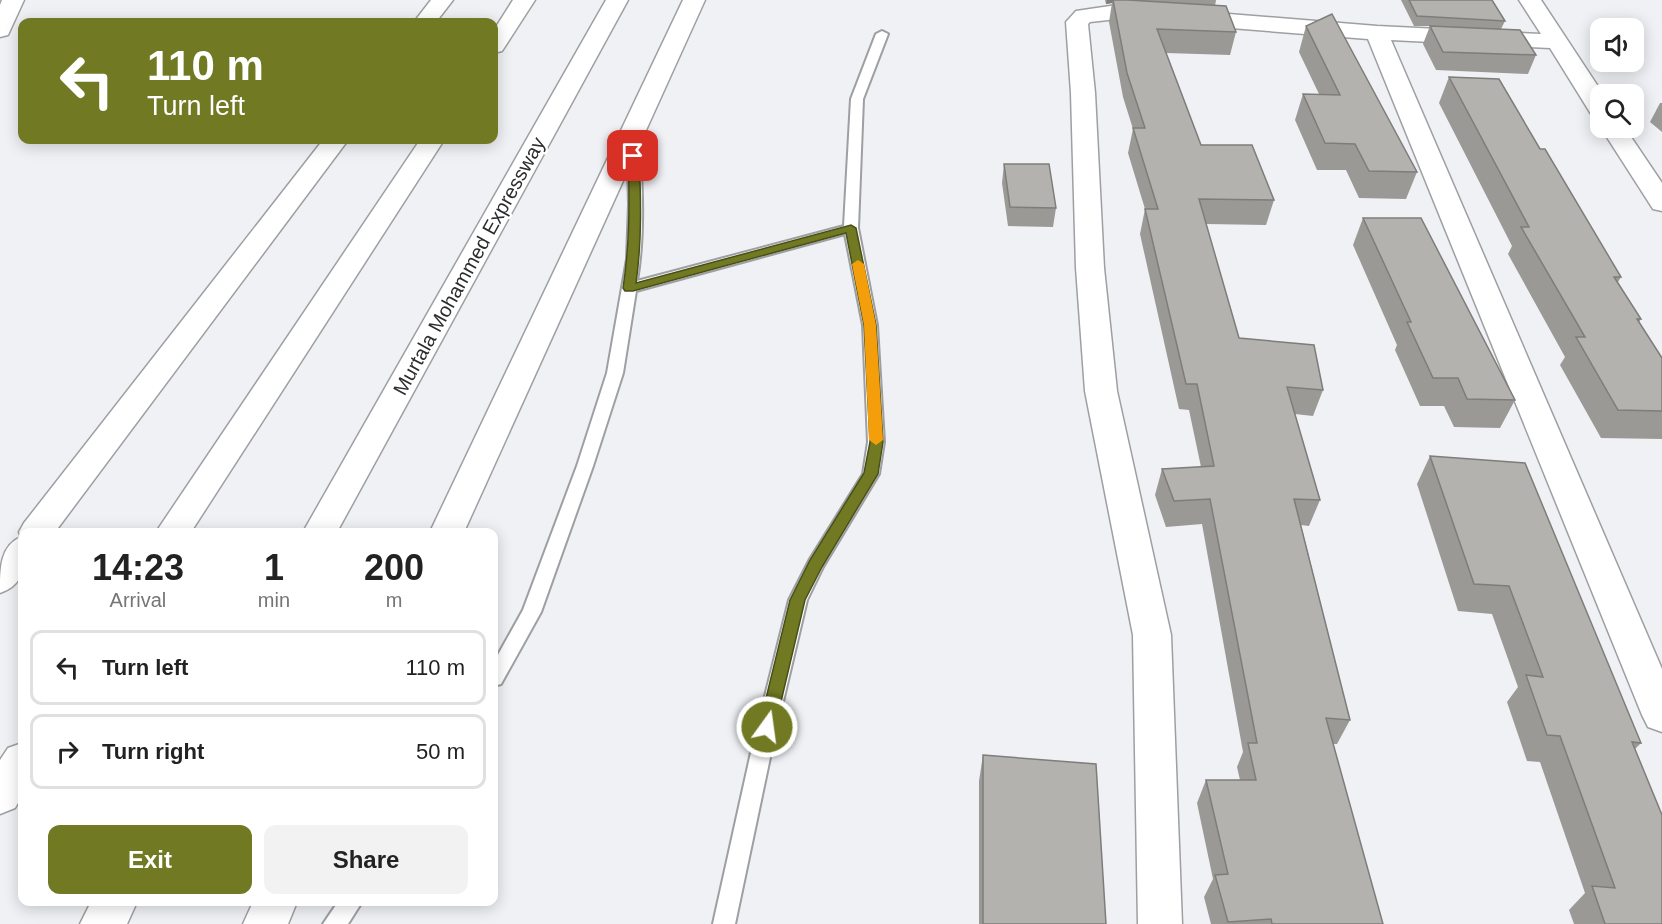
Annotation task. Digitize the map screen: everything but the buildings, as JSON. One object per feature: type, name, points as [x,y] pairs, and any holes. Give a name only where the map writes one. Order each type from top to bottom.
[{"type":"main road","points":[[0,30],[13,0]]},
{"type":"main road","points":[[416,18],[423,0]]},
{"type":"main road","points":[[428,18],[442,0]]},
{"type":"main road","points":[[498,40],[524,0]]},
{"type":"main road","name":"Murtala Mohammed Expressway","points":[[322,528],[617,0]]},
{"type":"main road","points":[[449,528],[694,0]]},
{"type":"main road","points":[[672,48],[705,0]]},
{"type":"main road","points":[[1530,0],[1590,93]]},
{"type":"main road","points":[[1160,924],[1152,635],[1101,391],[1090,268],[1083,93],[1077,21],[1084,16],[1117,12],[1377,33],[1557,42]]},
{"type":"main road","points":[[1377,33],[1662,715]]},
{"type":"main road","points":[[1619,138],[1662,203]]},
{"type":"main road","points":[[39,528],[333,144]]},
{"type":"main road","points":[[176,528],[429,144]]},
{"type":"main road","points":[[0,579],[18,555]]},
{"type":"main road","points":[[0,795],[18,767]]},
{"type":"main road","points":[[102,924],[113,906]]},
{"type":"main road","points":[[265,924],[273,906]]},
{"type":"lane","points":[[724,924],[762,748],[798,600],[816,564],[871,474],[876,442],[870,325],[851,228],[857,99],[882,34]]},
{"type":"lane","points":[[498,671],[532,612],[585,466],[615,373],[634,259],[636,204],[632,132]]},
{"type":"lane","points":[[629,288],[851,228]]},
{"type":"lane","points":[[334,924],[348,906]]},
{"type":"slow traffic","points":[[858,264],[870,325],[876,440]]},
{"type":"route","points":[[633,156],[636,204],[634,259],[629,288],[851,228],[870,325],[876,442],[871,474],[816,564],[798,600],[767,727]]}]
